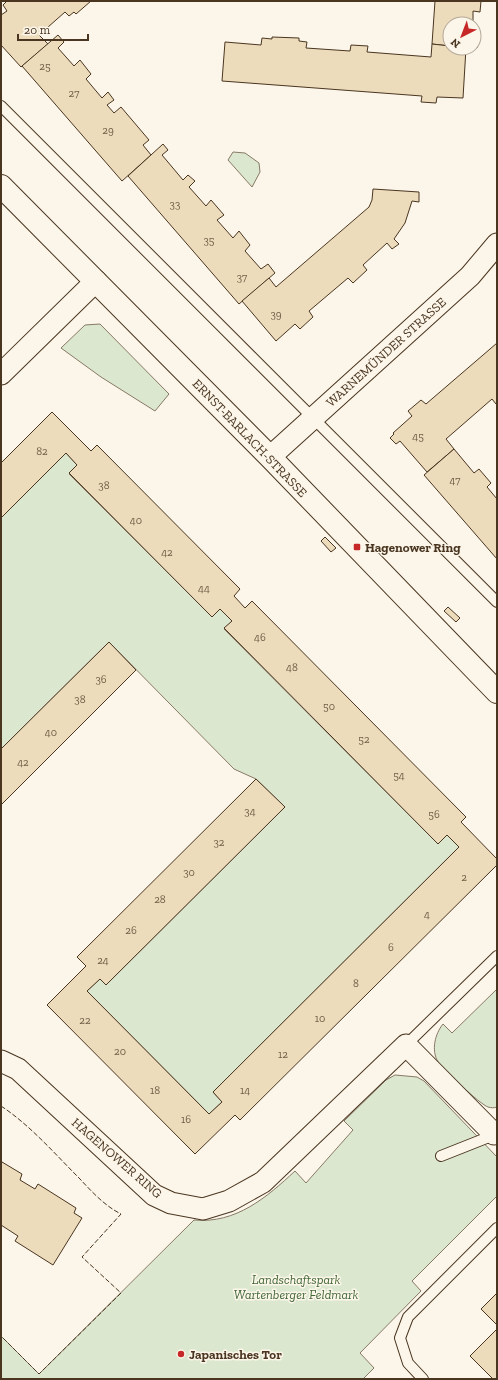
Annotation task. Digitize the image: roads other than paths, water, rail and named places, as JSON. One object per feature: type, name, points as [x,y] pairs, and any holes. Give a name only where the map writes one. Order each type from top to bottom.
[{"type":"main road","name":"ERNST-BARLACH-STRASSE","points":[[1,186],[270,457],[497,692]]},
{"type":"street","name":"WARNEMÜNDER STRASSE","points":[[270,457],[470,276],[497,244]]},
{"type":"street","points":[[1,374],[96,281]]},
{"type":"street","points":[[406,1045],[496,1134]]},
{"type":"street","name":"HAGENOWER RING","points":[[1,1061],[18,1069],[154,1195],[171,1203],[203,1209],[229,1201],[263,1182],[406,1045]]},
{"type":"lane","points":[[1,106],[497,602]]},
{"type":"lane","name":"HAGENOWER RING","points":[[406,1045],[497,956]]},
{"type":"lane","points":[[441,1156],[496,1134]]},
{"type":"lane","points":[[423,1379],[408,1363],[400,1338],[408,1317],[497,1228]]},
{"type":"place","name":"Hagenower Ring","points":[[357,547]]},
{"type":"place","name":"Japanisches Tor","points":[[181,1354]]},
{"type":"park label","name":"Landschaftspark Wartenberger Feldmark","points":[[296,1286]]}]
